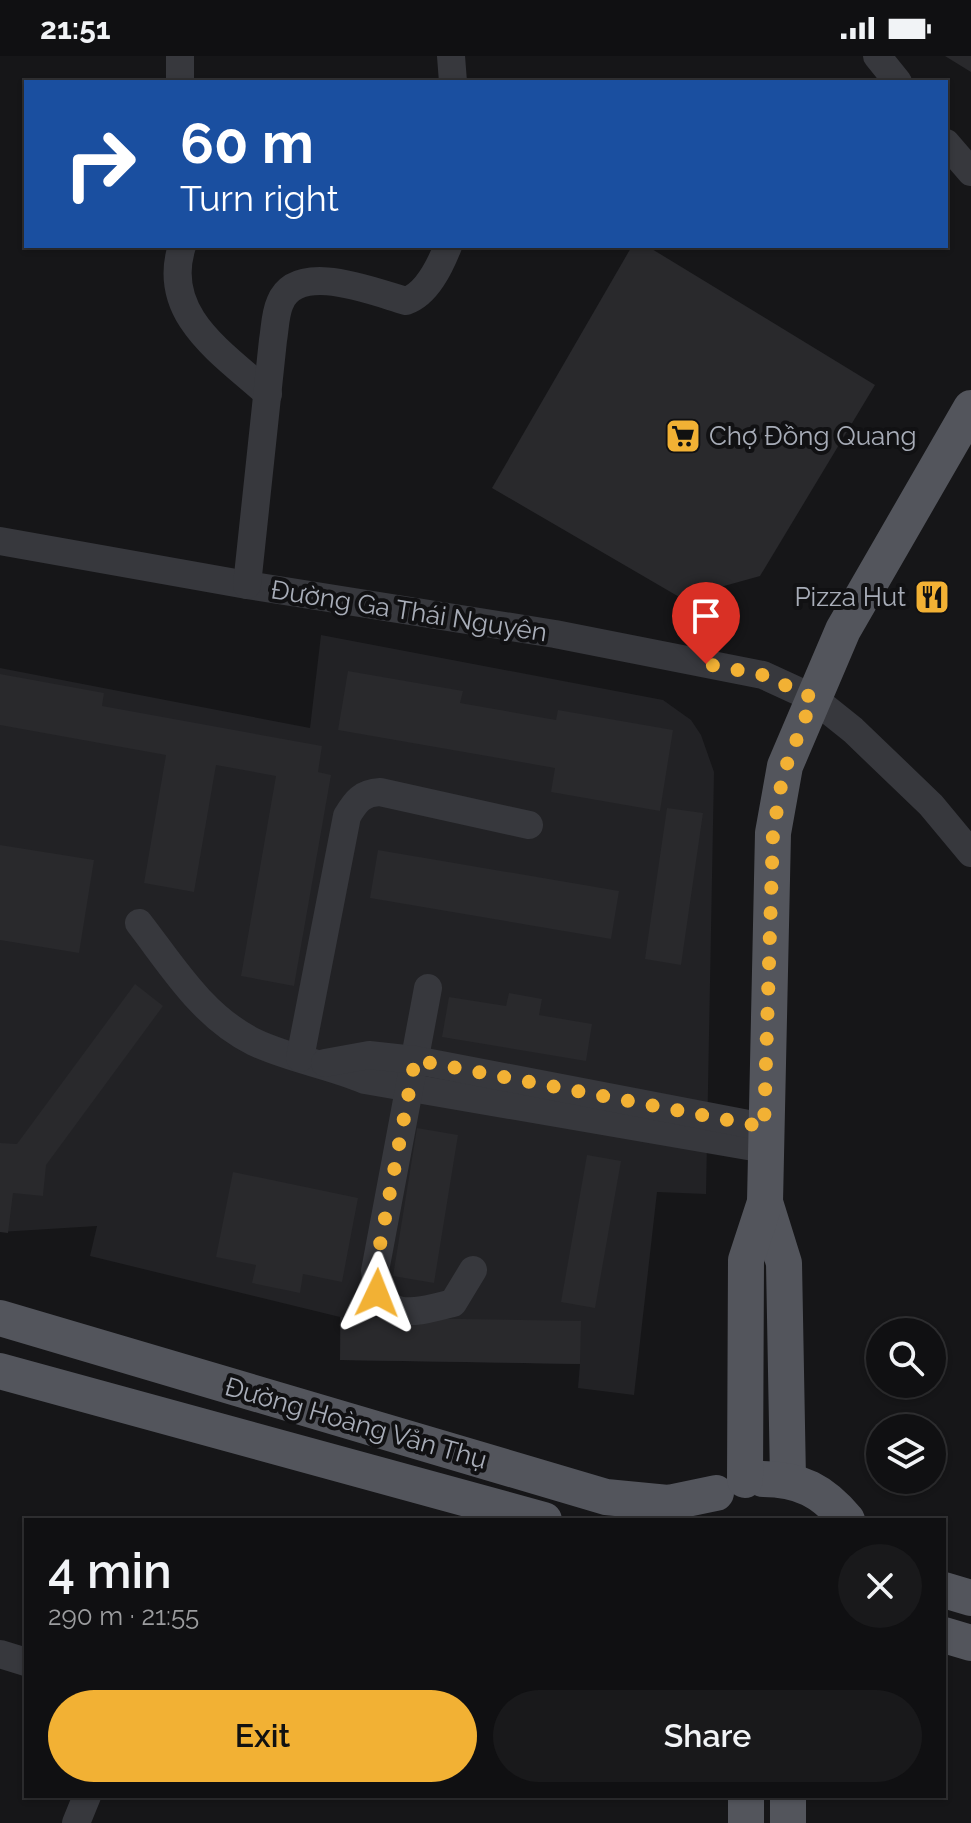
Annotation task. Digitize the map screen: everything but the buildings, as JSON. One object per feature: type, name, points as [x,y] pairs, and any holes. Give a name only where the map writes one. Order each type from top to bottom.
[{"type":"main road","points":[[845,1518],[832,1502],[812,1487],[788,1479],[784,1263],[765,1202],[773,833],[783,774],[843,630],[971,408]]},
{"type":"main road","points":[[693,1518],[730,1486],[746,1260],[765,1202]]},
{"type":"main road","name":"Đường Hoàng Văn Thụ","points":[[0,1318],[606,1497],[668,1503],[730,1486],[788,1479]]},
{"type":"main road","name":"Đường Hoàng Văn Thụ","points":[[0,1371],[537,1518]]},
{"type":"main road","points":[[946,1591],[971,1598]]},
{"type":"main road","points":[[946,1636],[971,1643]]},
{"type":"main road","points":[[746,1798],[746,1823]]},
{"type":"main road","points":[[788,1798],[788,1823]]},
{"type":"street","points":[[180,56],[180,80]]},
{"type":"street","points":[[451,56],[453,80]]},
{"type":"street","points":[[877,56],[896,80]]},
{"type":"street","points":[[948,145],[971,172]]},
{"type":"street","points":[[182,248],[175,281],[182,306],[201,333],[268,394]]},
{"type":"street","points":[[247,585],[279,305],[285,294],[315,280],[406,301],[424,289],[447,248]]},
{"type":"street","name":"Đường Ga Thái Nguyên","points":[[0,541],[247,585],[555,634],[763,675],[813,698],[853,730],[931,805],[971,853]]},
{"type":"street","points":[[312,1061],[347,816],[355,801],[367,793],[380,792],[529,825]]},
{"type":"street","points":[[139,923],[204,1008],[256,1043],[312,1061],[369,1055],[477,1102],[765,1138]]},
{"type":"street","points":[[428,988],[375,1271],[377,1293],[389,1306],[412,1313],[453,1303],[473,1270]]},
{"type":"street","points":[[0,1654],[24,1661]]},
{"type":"street","points":[[76,1823],[86,1798]]},
{"type":"shaded area","points":[[321,635],[663,700],[691,720],[701,735],[714,772],[706,1194],[657,1192],[634,1395],[578,1388],[580,1364],[340,1360],[340,1317],[90,1256],[97,1226],[0,1232],[0,668],[310,728]]},
{"type":"place","name":"Chợ Đồng Quang","points":[[683,436]]},
{"type":"place","name":"Pizza Hut","points":[[932,597]]},
{"type":"route","points":[[377,1293],[375,1271],[415,1060],[764,1127],[773,833],[783,774],[813,698],[763,675],[706,664]]}]
